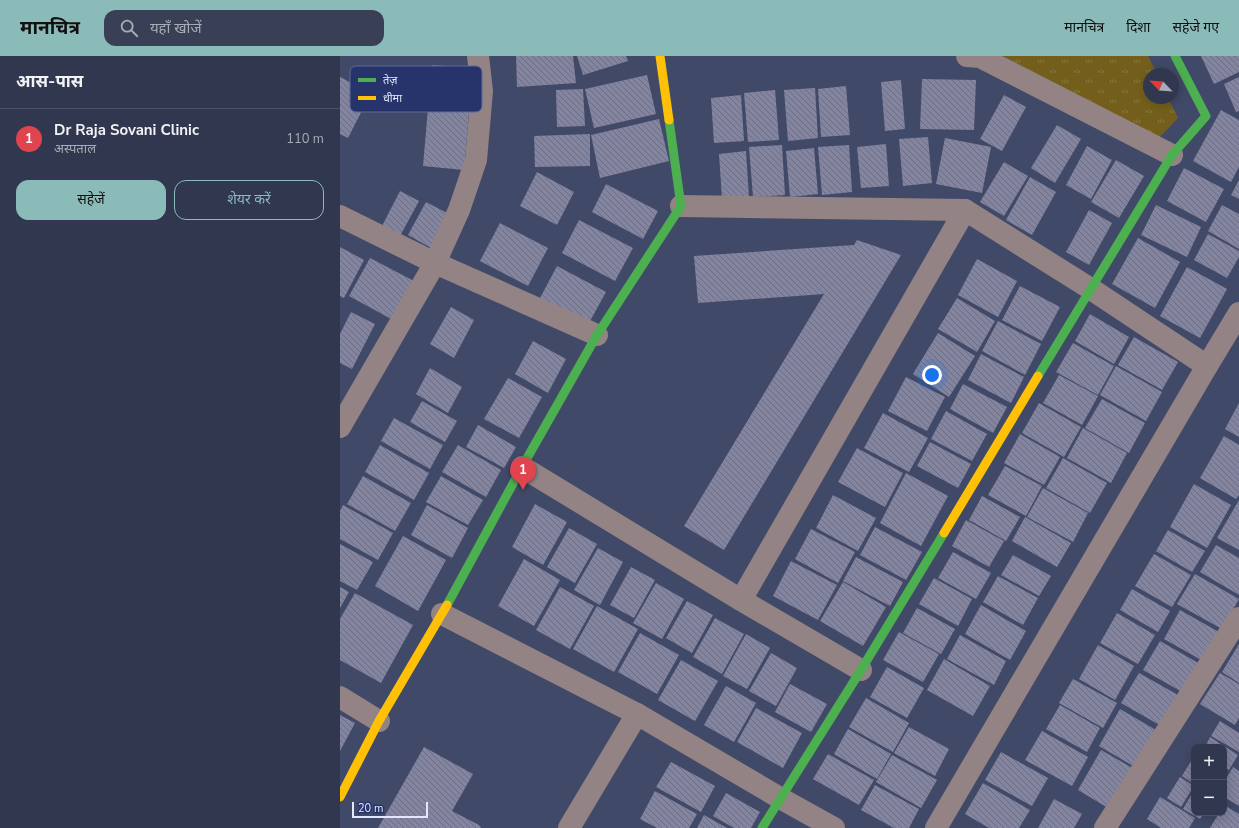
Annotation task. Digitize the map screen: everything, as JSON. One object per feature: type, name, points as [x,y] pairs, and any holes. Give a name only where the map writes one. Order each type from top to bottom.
[{"type":"street","points":[[478,56],[479,66]]},
{"type":"street","points":[[340,797],[379,721],[442,614],[522,467],[597,335],[681,206],[660,56]]},
{"type":"street","points":[[967,56],[980,57],[1172,155]]},
{"type":"street","points":[[762,828],[861,670],[1172,155],[1206,116],[1175,56]]},
{"type":"street","points":[[340,427],[346,400],[435,263],[459,210],[476,160],[480,112]]},
{"type":"street","points":[[681,206],[966,210],[1091,289],[1207,366]]},
{"type":"street","points":[[741,600],[966,210]]},
{"type":"street","points":[[340,216],[435,263],[597,335]]},
{"type":"street","points":[[936,828],[1239,313]]},
{"type":"street","points":[[522,467],[741,600],[861,670]]},
{"type":"street","points":[[442,614],[637,714],[834,828]]},
{"type":"street","points":[[1109,827],[1239,618]]},
{"type":"street","points":[[340,697],[379,721]]},
{"type":"street","points":[[569,828],[637,714]]},
{"type":"green space","points":[[1003,56],[1148,56],[1154,68],[1143,68],[1143,104],[1171,104],[1178,118],[1155,142]]},
{"type":"building","points":[[516,56],[573,56],[576,83],[517,87]]},
{"type":"building","points":[[577,56],[626,56],[628,61],[583,75]]},
{"type":"building","points":[[1201,56],[1239,56],[1239,72],[1214,84]]},
{"type":"building","points":[[647,75],[656,114],[594,128],[585,89]]},
{"type":"building","points":[[340,77],[350,82],[350,112],[361,112],[348,138],[340,134]]},
{"type":"building","points":[[1239,77],[1239,111],[1236,112],[1224,84]]},
{"type":"building","points":[[922,79],[976,80],[974,130],[920,129]]},
{"type":"building","points":[[901,80],[905,129],[885,131],[881,82]]},
{"type":"building","points":[[846,86],[850,135],[821,137],[818,89]]},
{"type":"building","points":[[815,88],[818,138],[788,141],[784,90]]},
{"type":"building","points":[[583,89],[585,126],[557,127],[556,90]]},
{"type":"building","points":[[775,90],[779,140],[748,142],[744,93]]},
{"type":"building","points":[[741,95],[744,141],[714,143],[711,98]]},
{"type":"building","points":[[1004,95],[1026,107],[1002,151],[980,139]]},
{"type":"building","points":[[1221,110],[1239,120],[1239,167],[1231,182],[1193,161]]},
{"type":"building","points":[[428,112],[469,112],[464,170],[423,166]]},
{"type":"building","points":[[659,119],[669,161],[600,178],[591,135]]},
{"type":"building","points":[[1057,125],[1081,139],[1055,183],[1031,168]]},
{"type":"building","points":[[590,134],[590,166],[535,167],[534,136]]},
{"type":"building","points":[[928,137],[932,183],[903,186],[899,139]]},
{"type":"building","points":[[945,138],[991,147],[982,193],[936,184]]},
{"type":"building","points":[[886,144],[889,186],[861,188],[857,147]]},
{"type":"building","points":[[782,145],[785,195],[753,197],[749,147]]},
{"type":"building","points":[[849,145],[852,192],[822,195],[818,147]]},
{"type":"building","points":[[1087,146],[1112,160],[1091,199],[1066,185]]},
{"type":"building","points":[[814,148],[818,194],[790,197],[786,151]]},
{"type":"building","points":[[746,151],[749,197],[722,199],[719,154]]},
{"type":"building","points":[[1116,160],[1144,176],[1119,218],[1091,202]]},
{"type":"building","points":[[1004,162],[1028,176],[1004,216],[980,202]]},
{"type":"building","points":[[1184,168],[1224,189],[1206,222],[1167,201]]},
{"type":"building","points":[[537,172],[574,192],[557,225],[520,206]]},
{"type":"building","points":[[1030,177],[1056,192],[1032,235],[1006,220]]},
{"type":"building","points":[[1239,180],[1239,199],[1231,195]]},
{"type":"building","points":[[606,184],[658,211],[643,239],[592,212]]},
{"type":"building","points":[[400,191],[419,201],[400,236],[382,226]]},
{"type":"building","points":[[426,202],[451,215],[433,249],[408,235]]},
{"type":"building","points":[[1156,205],[1201,227],[1187,257],[1141,235]]},
{"type":"building","points":[[1222,205],[1239,214],[1239,249],[1208,231]]},
{"type":"building","points":[[1089,210],[1112,223],[1089,265],[1066,252]]},
{"type":"building","points":[[579,220],[633,248],[615,281],[562,253]]},
{"type":"building","points":[[500,223],[548,248],[528,286],[480,261]]},
{"type":"building","points":[[1208,234],[1239,251],[1239,257],[1227,278],[1194,260]]},
{"type":"building","points":[[1138,238],[1180,262],[1155,308],[1112,284]]},
{"type":"building","points":[[857,240],[901,255],[724,550],[684,526],[824,294],[698,303],[694,256],[854,245]]},
{"type":"building","points":[[340,247],[364,260],[344,298],[340,296]]},
{"type":"building","points":[[370,258],[414,281],[393,320],[349,296]]},
{"type":"building","points":[[977,259],[1017,281],[998,317],[958,295]]},
{"type":"building","points":[[557,266],[606,292],[589,323],[540,298]]},
{"type":"building","points":[[1187,267],[1227,289],[1200,338],[1160,316]]},
{"type":"building","points":[[1020,286],[1060,307],[1042,341],[1002,320]]},
{"type":"building","points":[[957,298],[995,321],[977,352],[938,329]]},
{"type":"building","points":[[451,307],[474,320],[454,358],[430,344]]},
{"type":"building","points":[[351,312],[375,324],[352,369],[340,363],[340,334]]},
{"type":"building","points":[[1090,314],[1129,337],[1114,364],[1075,341]]},
{"type":"building","points":[[998,321],[1041,344],[1025,375],[982,351]]},
{"type":"building","points":[[938,333],[975,356],[949,397],[913,374]]},
{"type":"building","points":[[1134,337],[1178,362],[1162,390],[1118,365]]},
{"type":"building","points":[[533,341],[566,359],[548,393],[515,374]]},
{"type":"building","points":[[1073,343],[1114,366],[1098,395],[1056,372]]},
{"type":"building","points":[[981,354],[1024,377],[1011,403],[968,380]]},
{"type":"building","points":[[1116,366],[1162,392],[1146,421],[1100,395]]},
{"type":"building","points":[[430,368],[462,387],[448,413],[416,394]]},
{"type":"building","points":[[1059,375],[1098,396],[1082,425],[1043,403]]},
{"type":"building","points":[[906,377],[945,397],[927,431],[888,411]]},
{"type":"building","points":[[508,378],[542,397],[519,438],[484,419]]},
{"type":"building","points":[[963,384],[1007,407],[993,433],[950,409]]},
{"type":"building","points":[[1102,399],[1145,423],[1129,453],[1085,428]]},
{"type":"building","points":[[422,401],[457,421],[445,442],[410,422]]},
{"type":"building","points":[[1039,403],[1081,427],[1064,457],[1022,433]]},
{"type":"building","points":[[1239,403],[1239,437],[1225,429]]},
{"type":"building","points":[[946,411],[987,434],[972,461],[931,439]]},
{"type":"building","points":[[883,413],[928,438],[909,472],[864,448]]},
{"type":"building","points":[[394,418],[443,445],[430,469],[381,441]]},
{"type":"building","points":[[478,425],[516,447],[504,468],[466,447]]},
{"type":"building","points":[[1083,428],[1127,453],[1111,483],[1067,458]]},
{"type":"building","points":[[1020,434],[1060,457],[1044,485],[1004,463]]},
{"type":"building","points":[[1224,436],[1239,445],[1239,495],[1236,499],[1200,478]]},
{"type":"building","points":[[930,442],[971,464],[958,488],[917,466]]},
{"type":"building","points":[[380,445],[429,473],[414,500],[365,472]]},
{"type":"building","points":[[458,445],[501,470],[486,497],[442,472]]},
{"type":"building","points":[[857,448],[903,473],[885,507],[838,482]]},
{"type":"building","points":[[1063,458],[1107,483],[1090,513],[1046,488]]},
{"type":"building","points":[[1005,466],[1042,486],[1026,516],[988,495]]},
{"type":"building","points":[[906,473],[948,496],[921,546],[880,523]]},
{"type":"building","points":[[363,476],[411,503],[395,531],[347,504]]},
{"type":"building","points":[[441,476],[483,500],[468,525],[426,502]]},
{"type":"building","points":[[1194,484],[1231,505],[1207,548],[1170,527]]},
{"type":"building","points":[[1043,488],[1088,513],[1073,542],[1027,517]]},
{"type":"building","points":[[833,495],[876,518],[858,551],[816,528]]},
{"type":"building","points":[[982,496],[1020,517],[1006,541],[969,520]]},
{"type":"building","points":[[1239,500],[1239,550],[1217,538]]},
{"type":"building","points":[[535,504],[567,522],[543,565],[512,547]]},
{"type":"building","points":[[343,505],[393,533],[378,560],[340,539],[340,511]]},
{"type":"building","points":[[427,505],[468,528],[452,558],[411,535]]},
{"type":"building","points":[[1025,517],[1071,543],[1057,567],[1012,541]]},
{"type":"building","points":[[966,520],[1004,541],[989,567],[952,546]]},
{"type":"building","points":[[875,527],[922,552],[906,580],[860,555]]},
{"type":"building","points":[[569,528],[597,544],[575,583],[547,567]]},
{"type":"building","points":[[811,529],[855,552],[838,583],[795,559]]},
{"type":"building","points":[[1168,530],[1205,551],[1192,572],[1156,551]]},
{"type":"building","points":[[403,536],[446,560],[418,611],[375,586]]},
{"type":"building","points":[[340,544],[373,562],[357,590],[340,581]]},
{"type":"building","points":[[1216,545],[1239,558],[1239,595],[1200,572]]},
{"type":"building","points":[[598,548],[623,562],[600,605],[574,590]]},
{"type":"building","points":[[953,552],[991,573],[976,599],[938,578]]},
{"type":"building","points":[[1154,554],[1191,575],[1172,607],[1135,586]]},
{"type":"building","points":[[1013,555],[1051,576],[1039,596],[1001,575]]},
{"type":"building","points":[[856,557],[903,582],[890,606],[843,581]]},
{"type":"building","points":[[524,559],[560,580],[534,626],[498,606]]},
{"type":"building","points":[[791,561],[837,585],[818,620],[773,596]]},
{"type":"building","points":[[631,567],[655,580],[634,618],[610,605]]},
{"type":"building","points":[[1195,574],[1239,599],[1222,629],[1177,604]]},
{"type":"building","points":[[998,576],[1038,598],[1023,625],[983,602]]},
{"type":"building","points":[[934,578],[972,599],[958,626],[919,604]]},
{"type":"building","points":[[843,582],[886,607],[863,646],[820,621]]},
{"type":"building","points":[[656,583],[684,599],[662,639],[633,623]]},
{"type":"building","points":[[340,587],[349,592],[340,608]]},
{"type":"building","points":[[560,587],[594,606],[570,649],[536,630]]},
{"type":"building","points":[[1132,589],[1170,611],[1158,632],[1120,610]]},
{"type":"building","points":[[355,593],[413,625],[381,683],[340,660],[340,619]]},
{"type":"building","points":[[687,601],[713,615],[692,653],[666,638]]},
{"type":"building","points":[[981,605],[1026,631],[1010,660],[965,634]]},
{"type":"building","points":[[597,606],[638,629],[614,672],[573,649]]},
{"type":"building","points":[[917,608],[955,629],[941,654],[903,633]]},
{"type":"building","points":[[1180,610],[1219,632],[1203,661],[1164,639]]},
{"type":"building","points":[[1117,613],[1155,635],[1138,664],[1100,643]]},
{"type":"building","points":[[715,618],[744,634],[722,674],[693,657]]},
{"type":"building","points":[[899,632],[939,654],[923,682],[883,660]]},
{"type":"building","points":[[640,633],[679,655],[657,694],[618,672]]},
{"type":"building","points":[[746,634],[770,648],[747,689],[723,676]]},
{"type":"building","points":[[960,635],[1006,661],[994,685],[947,659]]},
{"type":"building","points":[[1160,641],[1200,664],[1184,693],[1143,670]]},
{"type":"building","points":[[1239,644],[1239,683],[1222,672]]},
{"type":"building","points":[[1098,645],[1134,666],[1115,700],[1079,679]]},
{"type":"building","points":[[771,653],[797,668],[776,706],[749,691]]},
{"type":"building","points":[[944,659],[990,686],[973,716],[927,690]]},
{"type":"building","points":[[681,660],[718,681],[695,721],[658,700]]},
{"type":"building","points":[[887,667],[924,688],[907,718],[870,697]]},
{"type":"building","points":[[1139,673],[1180,696],[1163,727],[1121,703]]},
{"type":"building","points":[[1220,673],[1239,684],[1239,718],[1235,725],[1200,704]]},
{"type":"building","points":[[1073,679],[1117,703],[1103,728],[1059,703]]},
{"type":"building","points":[[790,684],[827,704],[811,732],[775,712]]},
{"type":"building","points":[[726,686],[756,703],[734,742],[704,725]]},
{"type":"building","points":[[866,698],[909,723],[893,752],[849,727]]},
{"type":"building","points":[[1060,705],[1100,728],[1087,752],[1046,729]]},
{"type":"building","points":[[756,708],[802,733],[783,768],[737,742]]},
{"type":"building","points":[[1120,709],[1161,733],[1140,770],[1099,746]]},
{"type":"building","points":[[340,715],[355,723],[340,751]]},
{"type":"building","points":[[1220,721],[1239,733],[1239,752],[1227,744],[1211,736]]},
{"type":"building","points":[[909,727],[949,749],[935,776],[894,753]]},
{"type":"building","points":[[848,729],[891,754],[877,779],[834,754]]},
{"type":"building","points":[[1042,731],[1088,757],[1072,786],[1025,760]]},
{"type":"building","points":[[1210,737],[1221,744],[1206,744]]},
{"type":"building","points":[[424,747],[473,774],[452,811],[479,825],[481,828],[378,828]]},
{"type":"building","points":[[1227,748],[1238,755],[1229,770],[1227,769]]},
{"type":"building","points":[[1101,750],[1136,770],[1113,811],[1078,790]]},
{"type":"building","points":[[1001,752],[1048,778],[1032,806],[985,780]]},
{"type":"building","points":[[828,754],[874,780],[859,805],[813,779]]},
{"type":"building","points":[[892,755],[937,780],[921,808],[876,782]]},
{"type":"building","points":[[1191,761],[1191,782],[1182,776]]},
{"type":"building","points":[[671,762],[715,786],[701,812],[656,787]]},
{"type":"building","points":[[1233,767],[1239,771],[1239,806],[1227,799],[1227,777]]},
{"type":"building","points":[[1180,777],[1191,784],[1191,791],[1181,807],[1167,798]]},
{"type":"building","points":[[983,783],[1030,810],[1019,828],[989,828],[965,814]]},
{"type":"building","points":[[875,785],[919,809],[909,828],[894,828],[861,810]]},
{"type":"building","points":[[655,791],[697,814],[689,828],[657,828],[640,819]]},
{"type":"building","points":[[726,793],[760,812],[751,828],[734,828],[713,816]]},
{"type":"building","points":[[1191,795],[1191,814],[1183,809]]},
{"type":"building","points":[[1160,797],[1195,818],[1189,828],[1161,828],[1147,819]]},
{"type":"building","points":[[1054,799],[1082,814],[1074,828],[1038,828]]},
{"type":"building","points":[[1227,807],[1239,814],[1239,828],[1210,828],[1217,816],[1227,816]]},
{"type":"building","points":[[704,815],[727,828],[697,828]]},
{"type":"building","points":[[1195,816],[1202,816],[1200,819]]},
{"type":"traffic: fast","points":[[1038,376],[1172,155],[1206,116],[1175,56]]},
{"type":"traffic: fast","points":[[447,605],[522,467],[597,335],[681,206],[669,120]]},
{"type":"traffic: fast","points":[[762,828],[861,670],[944,533]]},
{"type":"traffic: slow","points":[[660,56],[669,120]]},
{"type":"traffic: slow","points":[[944,533],[1038,376]]},
{"type":"traffic: slow","points":[[340,797],[379,721],[447,605]]},
{"type":"place","name":"Dr Raja Sovani Clinic","points":[[523,490]]}]
